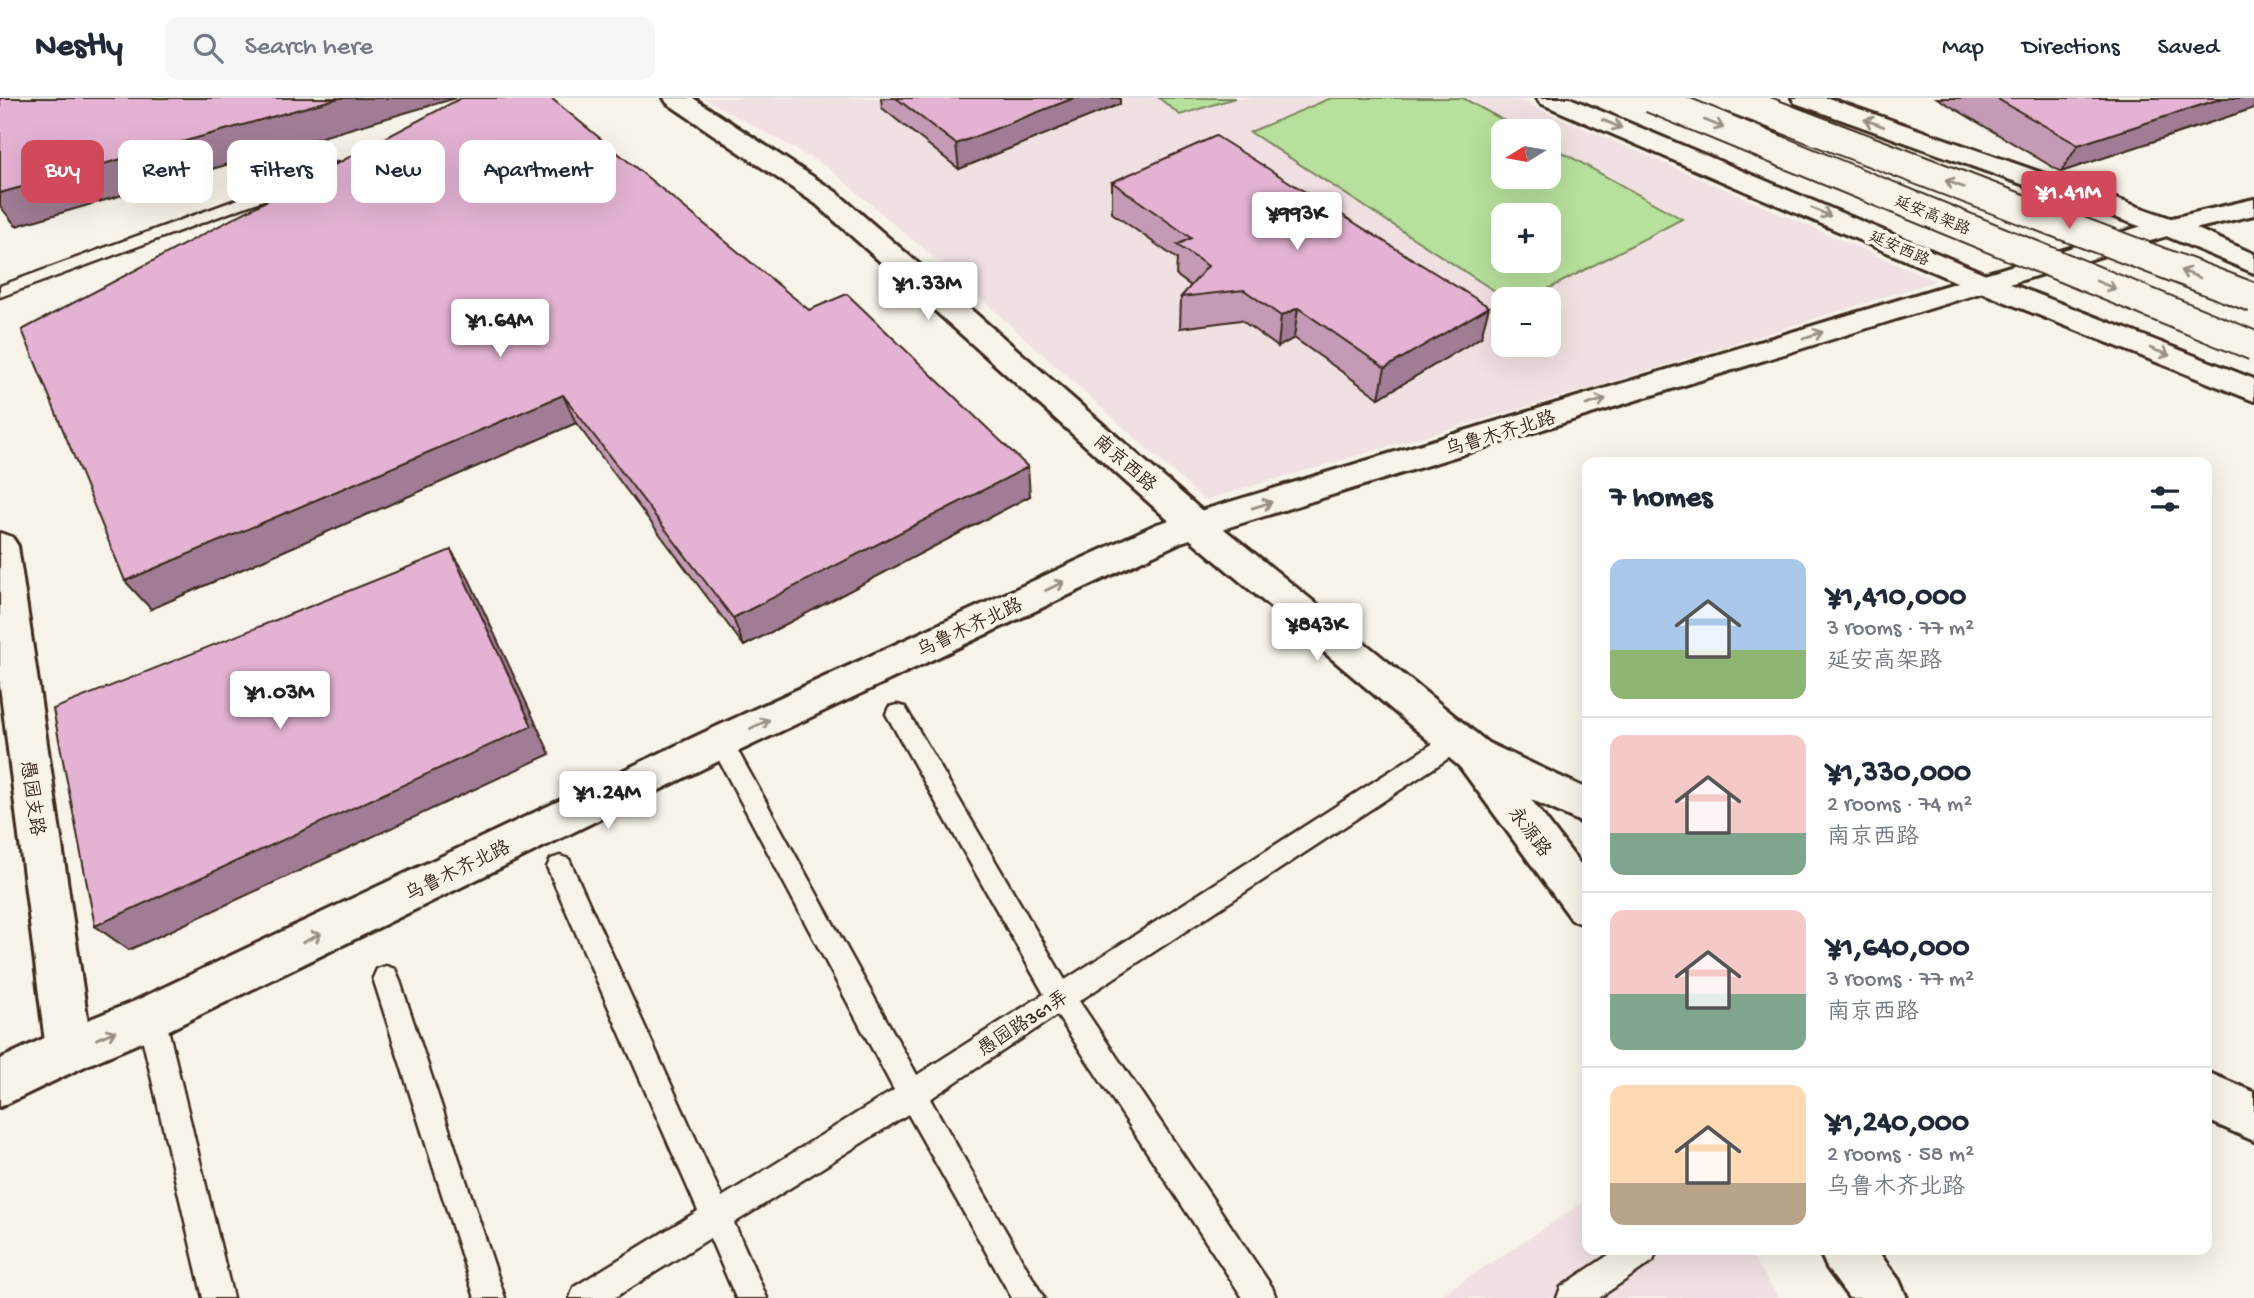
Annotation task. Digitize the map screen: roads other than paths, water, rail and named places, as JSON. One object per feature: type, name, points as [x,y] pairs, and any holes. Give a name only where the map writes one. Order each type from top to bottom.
[{"type":"main road","name":"南京西路","points":[[676,98],[826,198],[1196,525],[1465,748],[1582,806]]},
{"type":"main road","name":"延安西路","points":[[1549,98],[1783,195],[1983,283],[2254,391]]},
{"type":"main road","name":"延安高架路","points":[[1651,98],[2254,346]]},
{"type":"main road","name":"延安高架路","points":[[1731,98],[2254,298]]},
{"type":"main road","points":[[1804,98],[2169,227],[2254,264]]},
{"type":"main road","points":[[2169,227],[2254,207]]},
{"type":"main road","name":"乌鲁木齐北路","points":[[0,1084],[69,1050],[151,1016],[721,742],[1169,533],[2169,227]]},
{"type":"main road","name":"愚园支路","points":[[0,546],[69,1050]]},
{"type":"main road","name":"永源路","points":[[1465,748],[1582,900]]},
{"type":"main road","points":[[2212,1097],[2254,1117]]},
{"type":"main road","points":[[1849,1255],[1881,1298]]},
{"type":"lane","points":[[0,292],[347,164]]},
{"type":"lane","points":[[897,714],[1060,998],[1261,1298]]},
{"type":"lane","points":[[721,742],[912,1094],[1029,1298]]},
{"type":"lane","name":"愚园路361弄","points":[[585,1298],[912,1094],[1060,998],[1465,748]]},
{"type":"lane","points":[[560,867],[752,1298]]},
{"type":"lane","points":[[386,978],[490,1298]]},
{"type":"lane","points":[[151,1016],[218,1298]]},
{"type":"lane","points":[[1573,1298],[1635,1255]]}]
